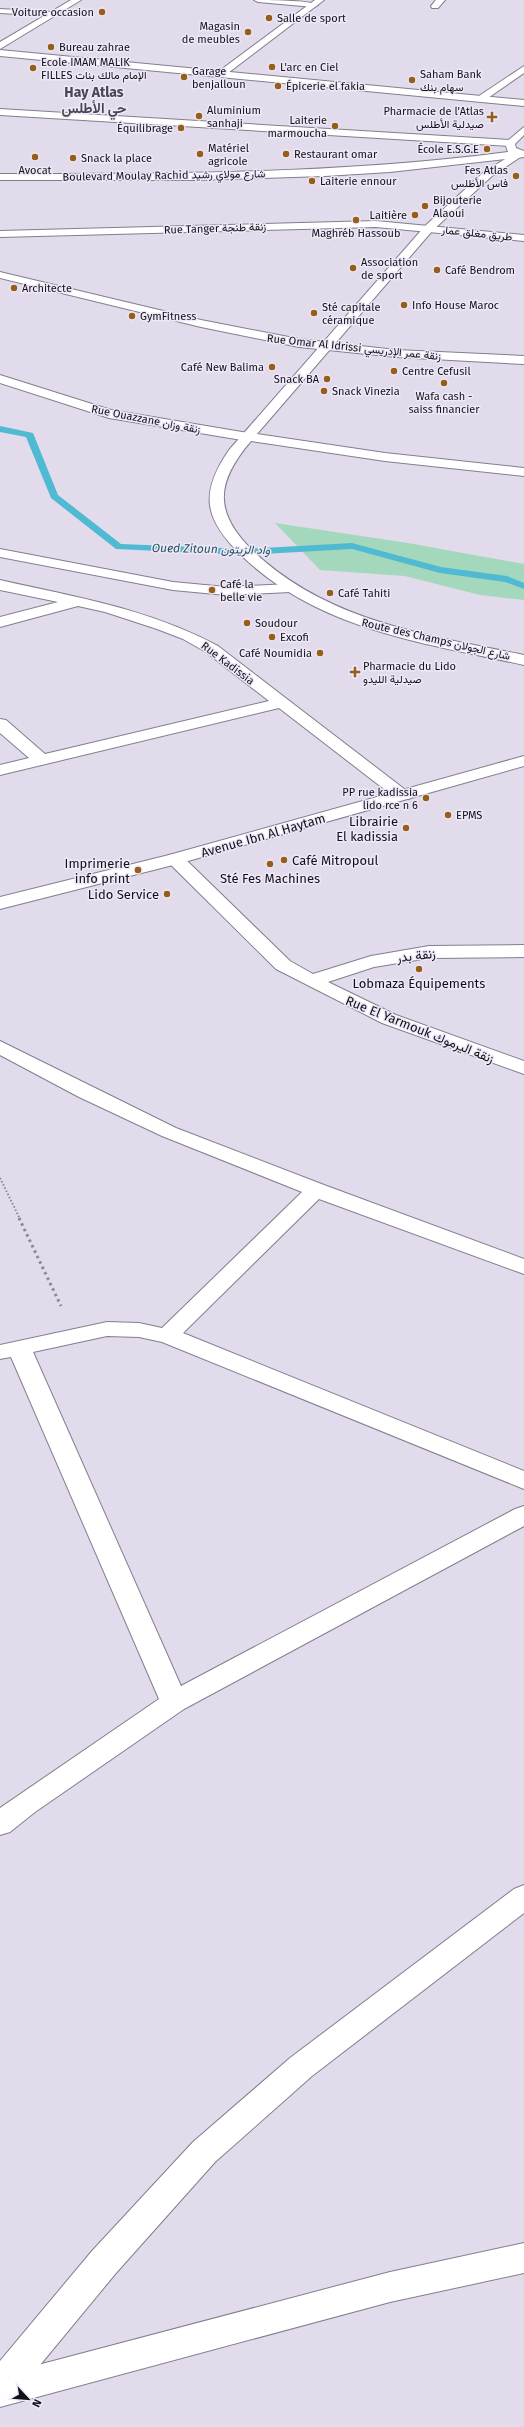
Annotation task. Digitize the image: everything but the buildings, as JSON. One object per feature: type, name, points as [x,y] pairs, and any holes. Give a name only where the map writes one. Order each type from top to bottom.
[{"type":"street","points":[[0,46],[77,0]]},
{"type":"street","points":[[221,74],[317,2]]},
{"type":"street","points":[[0,53],[524,103]]},
{"type":"street","points":[[482,98],[524,69]]},
{"type":"street","points":[[0,112],[516,150]]},
{"type":"street","points":[[248,437],[429,228],[516,150],[524,130]]},
{"type":"street","name":"Boulevard Moulay Rachid شارع مولاي رشيد","points":[[0,169],[302,164],[421,160],[516,150]]},
{"type":"street","name":"Boulevard Moulay Rachid شارع مولاي رشيد","points":[[0,177],[164,177],[305,173],[426,167],[516,150]]},
{"type":"street","name":"Rue Tanger زنقة طنجة","points":[[0,234],[348,224],[429,228]]},
{"type":"street","name":"طريق مغلق عمار","points":[[429,228],[524,238]]},
{"type":"street","name":"Rue Omar Al Idrissi زنقة عمر الإدريسي","points":[[0,275],[248,333],[327,346],[443,356],[524,360]]},
{"type":"street","name":"Rue Ouazzane زنقة وزان","points":[[0,379],[51,397],[109,414],[248,437],[385,457],[524,472]]},
{"type":"street","name":"Route des Champs شارع الجولان","points":[[248,437],[234,452],[221,471],[216,488],[218,517],[230,535],[247,554],[276,578],[290,588],[325,608],[356,620],[394,631],[524,660]]},
{"type":"street","name":"Rue Kadissia","points":[[0,585],[130,615],[190,635],[212,649],[280,703],[403,795]]},
{"type":"street","points":[[0,622],[75,603]]},
{"type":"street","points":[[0,770],[280,703]]},
{"type":"street","points":[[0,724],[41,760]]},
{"type":"street","name":"Avenue Ibn Al Haytam","points":[[0,903],[175,859],[524,761]]},
{"type":"street","name":"Rue El Yarmouk زنقة اليرموك","points":[[175,859],[283,965],[311,982],[389,1019],[524,1068]]},
{"type":"street","name":"زنقة بدر","points":[[311,982],[371,962],[429,952],[524,951]]},
{"type":"street","points":[[0,1047],[86,1093],[169,1132],[316,1190],[524,1267]]},
{"type":"street","points":[[167,1336],[316,1190]]},
{"type":"street","points":[[174,1702],[9,1350],[107,1329],[139,1330],[167,1336],[192,1344],[524,1481]]},
{"type":"street","points":[[0,1824],[25,1804],[174,1702],[524,1515]]},
{"type":"street","points":[[0,2387],[104,2262],[204,2152],[300,2067],[524,1898]]},
{"type":"street","points":[[0,2391],[390,2287],[524,2258]]},
{"type":"lane","points":[[258,0],[317,2]]},
{"type":"lane","points":[[0,10],[53,14]]},
{"type":"lane","points":[[0,554],[172,586],[226,591],[290,588]]},
{"type":"path","points":[[0,1178],[76,1336]]},
{"type":"green space","points":[[275,523],[408,543],[524,564],[524,600],[480,595],[405,576],[320,570]]},
{"type":"waterway","name":"Oued Zitoun واد الزيتون","points":[[0,429],[30,435],[54,496],[119,547],[245,552],[352,546],[440,570],[507,579],[524,586]]},
{"type":"place","name":"Voiture occasion","points":[[102,12]]},
{"type":"place","name":"Salle de sport","points":[[269,18]]},
{"type":"place","name":"Magasin de meubles","points":[[248,32]]},
{"type":"place","name":"Bureau zahrae","points":[[51,47]]},
{"type":"place","name":"L'arc en Ciel","points":[[272,67]]},
{"type":"place","name":"Ecole IMAM MALIK FILLES الإمام مالك بنات","points":[[33,68]]},
{"type":"place","name":"Garage benjalloun","points":[[184,77]]},
{"type":"place","name":"Saham Bank سهام بنك","points":[[412,80]]},
{"type":"place","name":"Épicerie el fakia","points":[[278,86]]},
{"type":"place","name":"Aluminium sanhaji","points":[[199,116]]},
{"type":"place","name":"Pharmacie de l'Atlas صيدلية الأطلس","points":[[492,117]]},
{"type":"place","name":"Laiterie marmoucha","points":[[335,126]]},
{"type":"place","name":"Équilibrage","points":[[181,128]]},
{"type":"place","name":"École E.S.G.E","points":[[487,149]]},
{"type":"place","name":"Matériel agricole","points":[[200,154]]},
{"type":"place","name":"Restaurant omar","points":[[286,154]]},
{"type":"place","name":"Avocat","points":[[35,157]]},
{"type":"place","name":"Snack la place","points":[[73,158]]},
{"type":"place","name":"Fes Atlas فاس الأطلس","points":[[516,176]]},
{"type":"place","name":"Laiterie ennour","points":[[312,181]]},
{"type":"place","name":"Bijouterie Alaoui","points":[[425,206]]},
{"type":"place","name":"Laitière","points":[[415,215]]},
{"type":"place","name":"Maghréb Hassoub","points":[[356,220]]},
{"type":"place","name":"Association de sport","points":[[353,268]]},
{"type":"place","name":"Café Bendrom","points":[[437,270]]},
{"type":"place","name":"Architecte","points":[[14,288]]},
{"type":"place","name":"Info House Maroc","points":[[404,305]]},
{"type":"place","name":"Sté capitale céramique","points":[[314,313]]},
{"type":"place","name":"GymFitness","points":[[132,316]]},
{"type":"place","name":"Café New Balima","points":[[272,367]]},
{"type":"place","name":"Centre Cefusil","points":[[394,371]]},
{"type":"place","name":"Snack BA","points":[[327,379]]},
{"type":"place","name":"Wafa cash - saiss financier","points":[[444,383]]},
{"type":"place","name":"Snack Vinezia","points":[[324,391]]},
{"type":"place","name":"Café la belle vie","points":[[212,590]]},
{"type":"place","name":"Café Tahiti","points":[[330,593]]},
{"type":"place","name":"Soudour","points":[[247,623]]},
{"type":"place","name":"Excofi","points":[[272,637]]},
{"type":"place","name":"Café Noumidia","points":[[320,653]]},
{"type":"place","name":"Pharmacie du Lido صيدلية الليدو","points":[[355,672]]},
{"type":"place","name":"PP rue kadissia lido rce n 6","points":[[426,798]]},
{"type":"place","name":"EPMS","points":[[448,815]]},
{"type":"place","name":"Librairie El kadissia","points":[[406,828]]},
{"type":"place","name":"Café Mitropoul","points":[[284,860]]},
{"type":"place","name":"Sté Fes Machines","points":[[270,864]]},
{"type":"place","name":"Imprimerie info print","points":[[138,870]]},
{"type":"place","name":"Lido Service","points":[[167,894]]},
{"type":"place","name":"Lobmaza Équipements","points":[[419,969]]},
{"type":"district","name":"Hay Atlas حي الأطلس","points":[[94,100]]}]
